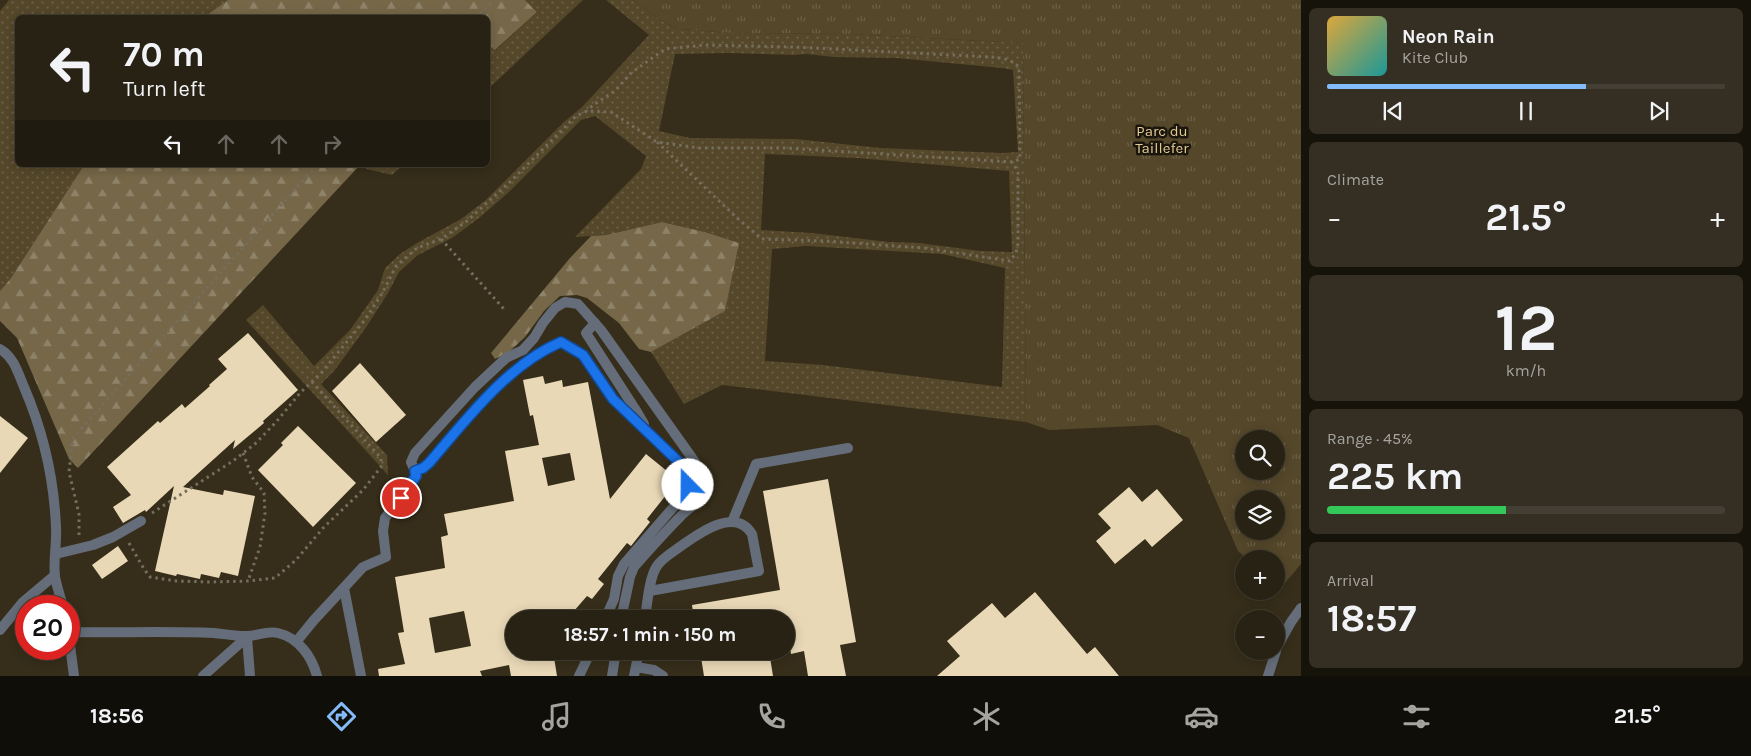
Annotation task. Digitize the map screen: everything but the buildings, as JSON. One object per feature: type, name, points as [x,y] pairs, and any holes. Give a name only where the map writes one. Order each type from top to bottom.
[{"type":"street","points":[[296,642],[363,567],[386,557],[383,532],[385,518],[416,476],[411,462],[415,453],[474,386],[506,358],[523,350],[555,308],[565,302],[578,304],[595,323],[690,455],[703,480],[703,491],[697,502],[682,515],[634,566],[623,610]]},
{"type":"street","points":[[595,323],[586,333],[638,412],[646,429]]},
{"type":"street","points":[[415,471],[429,463],[470,415],[522,365],[547,348],[561,342],[583,355],[613,399],[681,464],[688,485],[684,495],[624,564],[618,576],[614,600],[609,610]]},
{"type":"street","points":[[0,349],[6,352],[14,362],[44,445],[54,504],[56,529],[55,575],[60,595]]},
{"type":"street","points":[[732,522],[756,464],[848,448]]},
{"type":"street","points":[[56,554],[113,537],[141,521]]},
{"type":"street","points":[[647,610],[653,572],[662,560],[708,527],[732,522],[749,529],[752,534],[759,572],[650,591]]},
{"type":"street","points":[[0,630],[23,602],[55,575]]},
{"type":"street","points":[[344,588],[362,676]]},
{"type":"street","points":[[1285,633],[1301,608]]},
{"type":"street","points":[[80,632],[215,633],[247,637],[265,632],[278,632],[296,642],[306,652],[314,664],[318,676]]},
{"type":"street","points":[[203,676],[247,637]]},
{"type":"street","points":[[247,637],[250,676]]},
{"type":"street","points":[[72,660],[74,676]]},
{"type":"street","points":[[579,676],[587,660]]},
{"type":"street","points":[[612,676],[615,660]]},
{"type":"street","points":[[1268,676],[1273,660]]},
{"type":"street","points":[[635,672],[654,670],[664,676]]},
{"type":"path","points":[[478,15],[494,0]]},
{"type":"path","points":[[141,521],[162,505],[181,495],[243,453],[278,421],[300,393],[322,372],[364,320],[396,266],[418,248],[441,239],[467,221],[576,116],[587,111],[615,91],[631,74],[665,49],[704,45],[890,51],[1005,59],[1013,62],[1018,67],[1020,159],[1014,162],[785,148],[699,148],[657,142]]},
{"type":"path","points":[[587,111],[611,112],[657,142],[737,218],[762,239],[924,248],[1010,261],[1016,253],[1018,243],[1018,173],[1014,162]]},
{"type":"path","points":[[79,548],[79,514],[69,472],[73,438],[316,167]]},
{"type":"path","points":[[441,239],[504,309]]},
{"type":"path","points":[[123,532],[150,577],[176,581],[248,581],[275,578],[296,560],[324,527],[364,490],[381,467],[380,458],[312,382]]},
{"type":"path","points":[[243,453],[252,477],[264,493],[265,513],[260,547],[248,581]]},
{"type":"green space","points":[[9,0],[228,0],[207,15],[15,15],[15,167],[83,167],[11,278],[0,291],[0,11]]},
{"type":"green space","points":[[228,0],[525,0],[537,12],[495,50],[490,46],[490,15],[207,15]]},
{"type":"green space","points":[[525,0],[583,0],[490,87],[490,46],[496,50],[537,12]]},
{"type":"green space","points":[[606,0],[633,0],[662,21],[679,29],[731,33],[847,34],[1023,43],[1026,422],[722,385],[684,404],[651,352],[725,311],[738,244],[705,232],[662,222],[606,235],[575,237],[641,169],[646,156],[595,116],[581,120],[509,192],[479,218],[452,238],[418,255],[399,272],[367,326],[335,370],[321,384],[387,455],[388,475],[246,320],[263,305],[314,366],[350,330],[378,290],[385,268],[400,254],[461,219],[486,200],[564,122],[582,107],[649,35]],"holes":[[[728,53],[896,58],[1013,70],[1018,152],[880,148],[796,139],[690,138],[659,131],[675,54]],[[765,154],[857,158],[1009,171],[1012,252],[981,251],[919,243],[761,230]],[[806,246],[942,254],[1005,268],[1002,387],[823,365],[765,361],[772,249]]]},
{"type":"green space","name":"Parc du Taillefer","points":[[633,0],[1301,0],[1301,564],[1285,583],[1285,550],[1238,550],[1189,438],[1157,425],[1049,430],[1026,422],[1023,43],[847,34],[731,33],[679,29],[662,21]]},
{"type":"green space","points":[[83,167],[358,167],[78,468],[69,459],[17,338],[0,321],[0,291],[11,278]]},
{"type":"green space","points":[[364,167],[401,167],[392,175]]},
{"type":"green space","points":[[662,222],[705,232],[739,243],[725,311],[651,352],[639,349],[619,323],[587,298],[577,295],[560,296],[544,311],[525,337],[509,352],[495,359],[491,353],[570,258],[591,236],[606,235]]},
{"type":"route","points":[[401,498],[416,476],[415,471],[429,463],[470,415],[522,365],[547,348],[561,342],[583,355],[613,399],[681,464],[688,485]]}]
